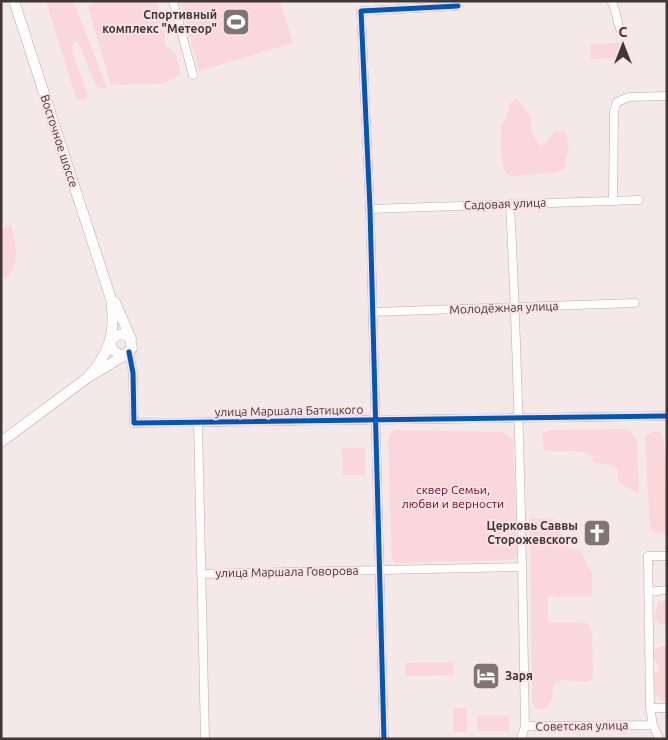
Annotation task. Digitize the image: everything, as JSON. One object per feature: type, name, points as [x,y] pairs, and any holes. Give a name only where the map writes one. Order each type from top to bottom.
[{"type":"main road","name":"Восточное шоссе","points":[[1,442],[87,378],[129,350],[14,1]]},
{"type":"main road","name":"Восточное шоссе","points":[[87,378],[100,363],[111,340],[113,319],[105,280]]},
{"type":"main road","points":[[121,334],[126,335],[129,350],[115,353],[111,347],[111,340],[121,334]]},
{"type":"street","points":[[173,1],[192,75]]},
{"type":"street","points":[[611,1],[615,7],[617,23],[621,31]]},
{"type":"street","points":[[384,739],[370,209],[361,11],[458,6]]},
{"type":"street","points":[[613,201],[614,110],[617,102],[629,97],[667,96]]},
{"type":"street","name":"Садовая улица","points":[[370,209],[640,200]]},
{"type":"street","points":[[510,204],[515,307],[525,726]]},
{"type":"street","name":"Молодёжная улица","points":[[373,312],[635,303]]},
{"type":"street","name":"улица Маршала Батицкого","points":[[129,350],[133,373],[134,423],[667,416]]},
{"type":"street","points":[[198,423],[205,739]]},
{"type":"street","points":[[659,739],[653,725],[650,708],[648,556],[667,556]]},
{"type":"street","name":"улица Маршала Говорова","points":[[201,574],[522,567]]},
{"type":"street","points":[[648,592],[667,590]]},
{"type":"street","points":[[650,708],[667,708]]},
{"type":"street","name":"Советская улица","points":[[521,739],[525,726],[653,725]]},
{"type":"green space","points":[[46,1],[73,1],[107,87],[106,89],[97,87],[78,42],[74,41],[72,51],[88,95],[86,99],[78,100],[76,98]]},
{"type":"green space","points":[[95,1],[155,1],[164,18],[165,45],[176,54],[181,74],[163,84],[111,85],[88,7]]},
{"type":"green space","name":"Спортивный комплекс \"Метеор\"","points":[[180,1],[280,1],[293,43],[199,71]]},
{"type":"green space","points":[[619,43],[620,58],[591,59],[590,44]]},
{"type":"green space","points":[[516,99],[523,105],[532,119],[531,132],[541,147],[556,131],[564,131],[568,145],[564,169],[552,173],[519,176],[509,175],[506,172],[501,152],[501,130],[509,104]]},
{"type":"green space","points":[[11,226],[16,253],[14,266],[6,278],[1,277],[1,229]]},
{"type":"green space","points":[[625,429],[632,433],[637,440],[639,494],[618,482],[618,469],[611,465],[594,463],[591,455],[580,451],[544,450],[542,434],[550,430]]},
{"type":"green space","name":"сквер Семьи, любви и верности","points":[[395,430],[503,432],[513,439],[517,553],[514,560],[395,563],[392,559],[388,441],[390,434]]},
{"type":"green space","points":[[652,432],[660,432],[664,438],[667,533],[656,534],[650,528],[645,436]]},
{"type":"green space","points":[[342,448],[365,448],[365,475],[343,475]]},
{"type":"green space","points":[[530,518],[553,518],[566,539],[569,549],[580,550],[592,573],[592,597],[548,597],[548,622],[587,623],[592,630],[593,678],[586,682],[561,680],[554,685],[551,702],[546,708],[537,709],[532,703]]},
{"type":"green space","points":[[667,600],[667,625],[660,624],[654,618],[658,602]]},
{"type":"green space","points":[[667,645],[667,704],[657,696],[653,675],[659,670],[653,655],[657,648]]},
{"type":"green space","points":[[453,662],[454,675],[405,676],[405,663]]},
{"type":"green space","points":[[453,708],[467,708],[467,732],[453,732]]},
{"type":"green space","points":[[477,715],[509,715],[509,731],[477,731]]},
{"type":"cycle path","points":[[384,739],[370,209],[361,11],[458,6]]},
{"type":"cycle path","points":[[129,352],[133,373],[134,423],[667,416]]},
{"type":"place","name":"Спортивный комплекс \"Метеор\"","points":[[236,22]]},
{"type":"place","name":"Церковь Саввы Сторожевского","points":[[597,533]]},
{"type":"place","name":"Заря","points":[[486,676]]}]
